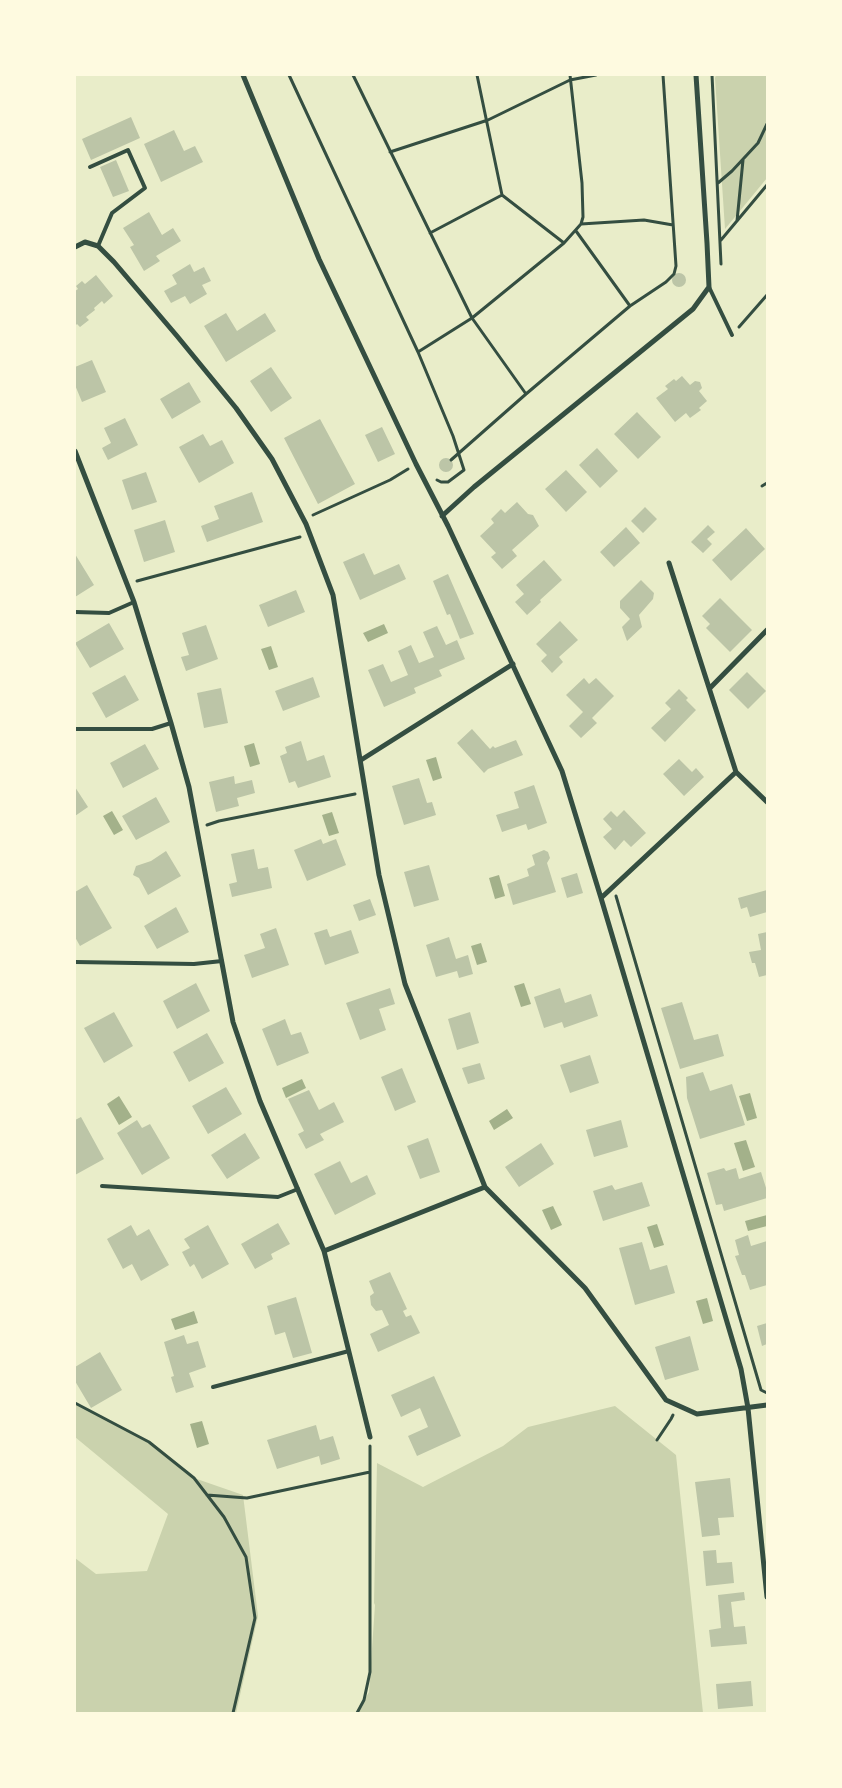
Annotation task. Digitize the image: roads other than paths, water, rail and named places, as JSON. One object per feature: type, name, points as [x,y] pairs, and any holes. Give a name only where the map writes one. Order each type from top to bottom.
[{"type":"street","points":[[243,75],[319,259],[513,664],[562,771],[741,1369],[748,1408],[767,1597]]},
{"type":"street","points":[[442,516],[474,487],[693,309],[709,288],[696,75]]},
{"type":"street","points":[[75,247],[85,242],[98,246],[140,292],[236,408],[272,459],[303,519],[333,595],[379,875],[404,984],[485,1187],[585,1288],[666,1400],[697,1414],[767,1405]]},
{"type":"street","points":[[75,451],[134,602],[171,722],[189,787],[233,1022],[260,1101],[324,1251],[370,1437]]},
{"type":"street","points":[[669,563],[736,772],[767,802]]},
{"type":"street","points":[[710,688],[767,630]]},
{"type":"street","points":[[361,760],[513,664]]},
{"type":"street","points":[[601,898],[736,772]]},
{"type":"street","points":[[324,1251],[485,1187]]},
{"type":"lane","points":[[90,167],[128,150],[145,188],[112,213],[98,246]]},
{"type":"lane","points":[[709,288],[732,335]]},
{"type":"lane","points":[[75,612],[109,613],[134,602]]},
{"type":"lane","points":[[75,729],[152,729],[171,722]]},
{"type":"lane","points":[[75,962],[194,964],[222,961]]},
{"type":"lane","points":[[102,1186],[278,1197],[298,1189]]},
{"type":"lane","points":[[213,1387],[349,1351]]}]
